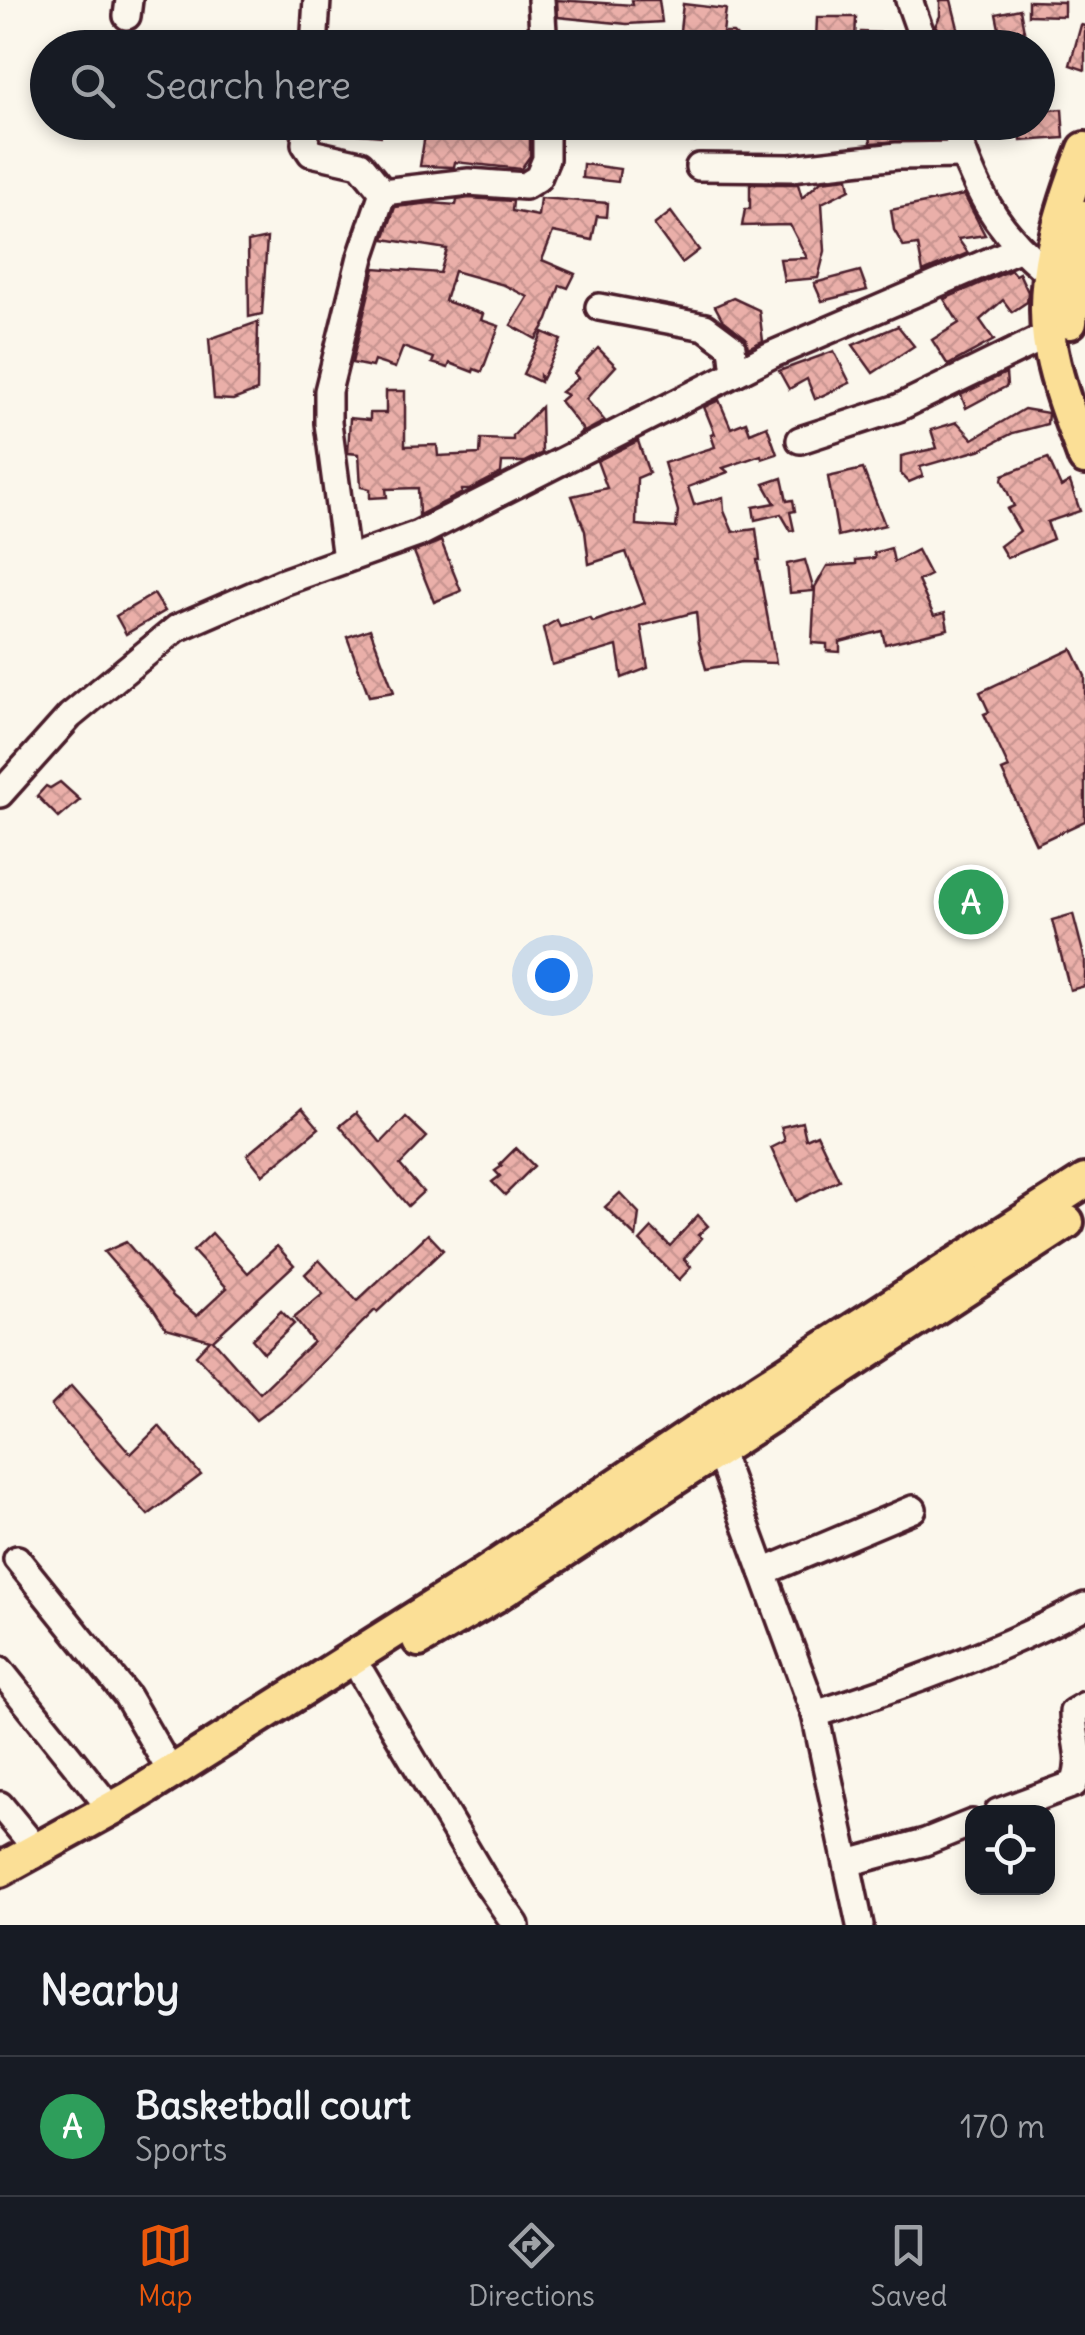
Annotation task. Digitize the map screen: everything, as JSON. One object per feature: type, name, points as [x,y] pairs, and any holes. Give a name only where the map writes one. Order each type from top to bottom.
[{"type":"main road","points":[[1085,149],[1058,228],[1069,288],[1069,327],[1085,394]]},
{"type":"main road","points":[[1085,215],[1069,288],[1048,336],[1058,383],[1085,458]]},
{"type":"main road","points":[[0,1892],[140,1812],[362,1674],[742,1401],[1085,1182]]},
{"type":"main road","points":[[0,1870],[111,1809],[718,1449],[1085,1210]]},
{"type":"street","points":[[315,30],[316,0]]},
{"type":"street","points":[[541,0],[543,30]]},
{"type":"street","points":[[909,0],[920,30]]},
{"type":"street","points":[[305,140],[311,153],[360,164],[383,192]]},
{"type":"street","points":[[383,192],[469,182],[525,186],[538,178],[546,159],[546,140]]},
{"type":"street","points":[[959,140],[974,183],[1018,248],[1069,288]]},
{"type":"street","points":[[699,166],[791,168],[897,156],[964,155]]},
{"type":"street","points":[[346,560],[328,424],[328,392],[361,257],[383,192]]},
{"type":"street","points":[[0,794],[70,716],[177,628],[283,582],[418,534],[736,373],[1018,248]]},
{"type":"street","points":[[600,307],[705,327],[732,347],[736,373]]},
{"type":"street","points":[[800,440],[898,408],[1048,336]]},
{"type":"street","points":[[718,1449],[815,1714],[860,1925]]},
{"type":"street","points":[[763,1572],[913,1509]]},
{"type":"street","points":[[17,1559],[126,1696],[170,1772]]},
{"type":"street","points":[[815,1714],[993,1650],[1085,1606]]},
{"type":"street","points":[[0,1670],[111,1809]]},
{"type":"street","points":[[362,1674],[482,1876],[516,1925]]},
{"type":"street","points":[[1017,1805],[1074,1784],[1084,1754],[1074,1712],[1085,1705]]},
{"type":"street","points":[[0,1804],[37,1850]]},
{"type":"street","points":[[848,1864],[965,1826]]},
{"type":"building","points":[[557,0],[633,5],[632,0],[659,0],[662,22],[627,24],[558,17]]},
{"type":"building","points":[[940,0],[951,0],[958,30],[939,30],[935,26],[940,16]]},
{"type":"building","points":[[1028,1],[1064,2],[1064,16],[1028,15]]},
{"type":"building","points":[[683,4],[726,9],[723,30],[680,30]]},
{"type":"building","points":[[1020,9],[1024,30],[999,30],[996,14]]},
{"type":"building","points":[[817,17],[856,17],[855,30],[816,30]]},
{"type":"building","points":[[1081,25],[1085,26],[1085,70],[1070,65]]},
{"type":"building","points":[[1062,109],[1064,138],[1055,139],[1055,110]]},
{"type":"building","points":[[424,140],[530,140],[530,156],[521,169],[455,162],[454,167],[420,166]]},
{"type":"building","points":[[871,140],[924,140],[871,143]]},
{"type":"building","points":[[583,164],[620,169],[618,182],[582,178]]},
{"type":"building","points":[[848,178],[850,189],[822,203],[825,251],[818,278],[784,281],[780,259],[807,258],[790,225],[742,226],[745,209],[750,209],[750,184],[798,184],[802,198],[821,181]]},
{"type":"building","points":[[964,195],[985,235],[958,239],[968,253],[923,272],[918,245],[904,247],[894,230],[891,210]]},
{"type":"building","points":[[540,198],[608,203],[607,217],[597,216],[592,240],[553,232],[542,260],[575,274],[568,288],[560,285],[548,320],[536,339],[511,325],[528,297],[504,285],[454,271],[445,301],[483,314],[481,320],[499,326],[482,372],[450,363],[448,368],[432,363],[434,358],[403,347],[395,368],[374,361],[372,367],[352,363],[375,268],[440,273],[447,249],[384,239],[395,207],[456,205],[457,200],[513,201],[512,211],[538,216]]},
{"type":"building","points":[[671,212],[699,250],[682,263],[654,225]]},
{"type":"building","points":[[267,238],[262,314],[249,317],[248,242]]},
{"type":"building","points":[[1011,270],[1015,275],[1019,273],[1028,292],[1027,302],[1012,312],[1003,300],[980,320],[994,340],[948,365],[932,340],[959,323],[944,299]]},
{"type":"building","points":[[860,271],[867,290],[822,301],[814,283]]},
{"type":"building","points":[[733,298],[759,310],[763,341],[748,348],[746,338],[722,319],[715,306]]},
{"type":"building","points":[[258,322],[257,391],[233,400],[214,399],[209,339]]},
{"type":"building","points":[[898,326],[914,346],[873,373],[853,345]]},
{"type":"building","points":[[543,332],[561,340],[540,382],[523,374]]},
{"type":"building","points":[[598,348],[616,366],[586,399],[605,421],[578,435],[583,430],[560,401],[567,395],[561,392],[578,378],[574,373]]},
{"type":"building","points":[[834,351],[850,383],[815,399],[807,379],[789,389],[779,371]]},
{"type":"building","points":[[1006,373],[1007,386],[966,408],[961,395]]},
{"type":"building","points":[[386,391],[405,391],[405,446],[437,445],[438,456],[480,454],[481,439],[513,440],[541,407],[542,453],[524,462],[502,462],[501,473],[419,515],[418,488],[386,489],[387,497],[370,498],[370,489],[361,487],[359,454],[348,453],[350,418],[370,420],[370,413],[386,413]]},
{"type":"building","points":[[719,400],[731,428],[746,422],[750,433],[767,426],[777,454],[762,459],[761,455],[723,468],[728,472],[688,487],[694,505],[723,497],[733,532],[756,529],[757,560],[776,663],[742,662],[706,669],[696,612],[641,626],[648,668],[622,678],[617,646],[552,665],[543,628],[557,620],[560,627],[590,618],[593,622],[645,603],[626,552],[589,564],[585,531],[572,496],[607,488],[597,461],[638,441],[649,473],[637,478],[636,525],[676,528],[678,511],[664,463],[715,447],[711,435],[715,434],[704,407]]},
{"type":"building","points":[[1024,409],[1048,413],[1047,424],[920,467],[923,476],[909,482],[901,474],[901,456],[937,448],[931,430],[957,422],[973,439]]},
{"type":"building","points":[[1048,458],[1061,487],[1070,482],[1080,511],[1047,522],[1053,539],[1007,558],[1000,546],[1020,531],[1007,509],[1014,506],[1003,475]]},
{"type":"building","points":[[863,469],[885,525],[838,536],[828,477]]},
{"type":"building","points":[[782,478],[787,501],[793,500],[795,511],[790,512],[794,530],[791,531],[781,514],[755,520],[753,507],[775,503],[764,484]]},
{"type":"building","points":[[441,541],[461,591],[434,602],[414,552]]},
{"type":"building","points":[[891,548],[894,562],[917,550],[930,575],[918,581],[934,616],[945,613],[948,629],[885,644],[882,631],[840,642],[840,652],[827,651],[827,644],[812,643],[815,587],[827,566],[856,564],[856,560],[875,558],[874,553]]},
{"type":"building","points":[[805,560],[814,591],[790,593],[787,564]]},
{"type":"building","points":[[154,594],[165,611],[126,634],[116,616]]},
{"type":"building","points":[[370,629],[394,692],[369,696],[347,637]]},
{"type":"building","points":[[1072,649],[1085,676],[1085,821],[1036,844],[1002,771],[1009,768],[984,714],[989,712],[980,692]]},
{"type":"building","points":[[60,782],[80,800],[59,818],[37,796],[46,786],[50,788]]},
{"type":"building","points":[[1073,914],[1085,960],[1085,986],[1070,990],[1052,920]]},
{"type":"building","points":[[302,1108],[319,1128],[263,1175],[247,1155]]},
{"type":"building","points":[[356,1113],[381,1143],[406,1117],[427,1137],[400,1165],[423,1192],[408,1206],[340,1126]]},
{"type":"building","points":[[802,1122],[806,1139],[817,1134],[839,1180],[796,1201],[771,1148],[785,1141],[781,1127]]},
{"type":"building","points":[[516,1148],[534,1166],[505,1195],[492,1182],[500,1176],[495,1171]]},
{"type":"building","points":[[620,1193],[639,1213],[636,1237],[605,1207]]},
{"type":"building","points":[[698,1215],[708,1226],[684,1259],[691,1267],[679,1280],[640,1241],[652,1228],[670,1246]]},
{"type":"building","points":[[212,1233],[248,1273],[277,1246],[294,1265],[213,1340],[260,1393],[313,1342],[294,1318],[323,1294],[305,1274],[319,1260],[357,1301],[428,1234],[443,1250],[287,1397],[256,1420],[196,1355],[210,1340],[166,1328],[104,1252],[126,1242],[174,1297],[197,1316],[227,1288],[193,1251]]},
{"type":"building","points":[[281,1311],[294,1324],[264,1353],[252,1339]]},
{"type":"building","points":[[71,1386],[131,1454],[159,1426],[201,1475],[148,1515],[51,1406]]},
{"type":"place","name":"Basketball court","points":[[971,902]]}]
